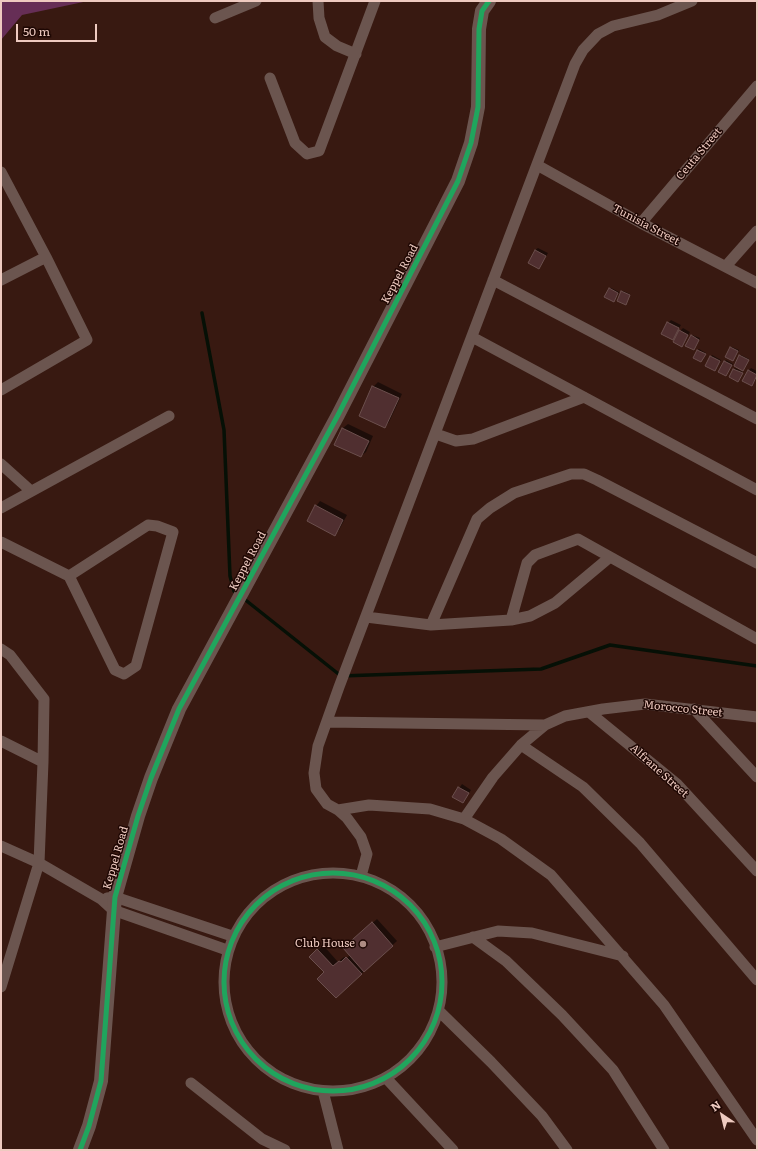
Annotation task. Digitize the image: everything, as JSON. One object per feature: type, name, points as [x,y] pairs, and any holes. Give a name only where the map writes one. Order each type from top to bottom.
[{"type":"street","points":[[215,18],[256,1]]},
{"type":"street","points":[[318,1],[319,18],[326,37],[336,46],[356,54]]},
{"type":"street","points":[[270,78],[295,143],[307,154],[319,151],[375,1]]},
{"type":"street","name":"Keppel Road","points":[[80,1150],[89,1126],[101,1080],[114,903],[150,778],[179,709],[342,408],[458,181],[471,143],[478,107],[480,29],[482,11],[489,1]]},
{"type":"street","points":[[361,876],[367,854],[361,837],[347,818],[338,810],[327,804],[316,789],[314,773],[318,746],[339,687],[575,64],[583,50],[598,34],[613,26],[658,15],[692,1]]},
{"type":"street","name":"Ceuta Street","points":[[641,223],[757,86]]},
{"type":"street","name":"Tunisia Street","points":[[537,166],[641,223],[757,282]]},
{"type":"street","points":[[1,172],[46,257],[87,340],[1,390]]},
{"type":"street","points":[[726,266],[757,230]]},
{"type":"street","points":[[1,280],[46,257]]},
{"type":"street","points":[[493,280],[757,419]]},
{"type":"street","points":[[472,337],[757,490]]},
{"type":"street","points":[[436,434],[456,441],[473,439],[584,397]]},
{"type":"street","points":[[1,508],[168,416]]},
{"type":"street","points":[[1,464],[31,491]]},
{"type":"street","points":[[431,625],[477,519],[490,508],[514,494],[571,474],[584,474],[597,480],[757,563]]},
{"type":"street","points":[[1,542],[68,576],[115,670],[124,674],[136,666],[173,532],[157,526],[148,525],[68,576]]},
{"type":"street","points":[[511,620],[527,563],[535,555],[578,539],[757,639]]},
{"type":"street","points":[[366,617],[431,625],[511,620],[530,616],[555,603],[610,557]]},
{"type":"street","points":[[1,649],[10,655],[44,699],[39,863],[1,988]]},
{"type":"street","name":"Morocco Street","points":[[464,819],[493,777],[521,745],[545,725],[565,716],[645,704],[757,716]]},
{"type":"street","points":[[694,709],[757,776]]},
{"type":"street","name":"Alfrane Street","points":[[589,712],[676,784],[757,871]]},
{"type":"street","points":[[327,722],[545,725]]},
{"type":"street","points":[[1,741],[43,762]]},
{"type":"street","points":[[521,745],[583,787],[640,843],[757,980]]},
{"type":"street","points":[[338,810],[377,805],[430,809],[464,819],[501,839],[551,875],[623,956],[664,1005],[757,1140]]},
{"type":"street","points":[[1,846],[39,863],[101,898],[188,936],[228,950]]},
{"type":"street","points":[[336,871],[361,876],[396,893],[422,920],[433,939],[442,975],[439,1011],[425,1044],[395,1074],[350,1091],[323,1092],[287,1081],[265,1067],[246,1047],[227,1008],[224,969],[232,936],[248,910],[268,891],[306,874],[336,871]]},
{"type":"street","points":[[114,903],[193,923],[232,936]]},
{"type":"street","points":[[188,936],[193,923]]},
{"type":"street","points":[[435,947],[498,931],[532,933],[623,956]]},
{"type":"street","points":[[473,937],[506,961],[562,1015],[613,1070],[664,1150]]},
{"type":"street","points":[[439,1011],[492,1062],[542,1116],[567,1150]]},
{"type":"street","points":[[386,1078],[453,1150]]},
{"type":"street","points":[[191,1083],[262,1139],[285,1150]]},
{"type":"street","points":[[323,1092],[338,1150]]},
{"type":"shaded area","points":[[1,1],[88,1],[22,15],[1,40]]},
{"type":"building","points":[[535,250],[546,256],[539,269],[528,263]]},
{"type":"building","points":[[609,288],[618,293],[614,302],[604,297]]},
{"type":"building","points":[[621,291],[630,295],[626,305],[617,301]]},
{"type":"building","points":[[667,322],[679,328],[673,340],[661,334]]},
{"type":"building","points":[[679,330],[688,335],[682,347],[673,342]]},
{"type":"building","points":[[691,335],[699,340],[694,350],[685,346]]},
{"type":"building","points":[[730,347],[738,351],[733,361],[725,357]]},
{"type":"building","points":[[697,350],[706,354],[701,362],[693,358]]},
{"type":"building","points":[[739,355],[749,360],[743,371],[734,366]]},
{"type":"building","points":[[710,356],[720,361],[715,371],[705,366]]},
{"type":"building","points":[[724,361],[732,365],[726,376],[718,372]]},
{"type":"building","points":[[733,369],[743,373],[738,382],[729,377]]},
{"type":"building","points":[[748,370],[757,375],[752,386],[742,381]]},
{"type":"building","points":[[372,386],[399,398],[385,428],[359,416]]},
{"type":"building","points":[[342,428],[369,441],[361,457],[334,445]]},
{"type":"building","points":[[315,505],[343,520],[335,536],[307,521]]},
{"type":"building","points":[[458,787],[469,793],[463,803],[452,797]]},
{"type":"building","points":[[372,922],[393,946],[364,972],[343,948]]},
{"type":"building","points":[[317,949],[333,966],[339,961],[341,962],[346,957],[362,974],[336,998],[317,979],[324,972],[309,957]]},
{"type":"waterway","points":[[202,313],[224,430],[230,576],[234,591],[238,594]]},
{"type":"waterway","points":[[243,598],[341,676],[541,669],[610,645],[757,666]]},
{"type":"cycle path","points":[[80,1150],[89,1126],[101,1081],[115,897],[138,816],[151,778],[179,709],[338,415],[458,181],[471,143],[478,107],[479,29],[482,11],[489,1]]},
{"type":"cycle path","points":[[333,873],[354,875],[375,881],[394,891],[410,905],[424,921],[434,940],[440,961],[442,982],[440,1003],[434,1024],[424,1043],[410,1059],[394,1073],[375,1083],[354,1089],[333,1091],[312,1089],[291,1083],[272,1073],[256,1059],[242,1043],[232,1024],[226,1003],[224,982],[226,961],[232,940],[242,921],[256,905],[272,891],[291,881],[312,875],[333,873]]},
{"type":"place","name":"Club House","points":[[363,944]]}]
